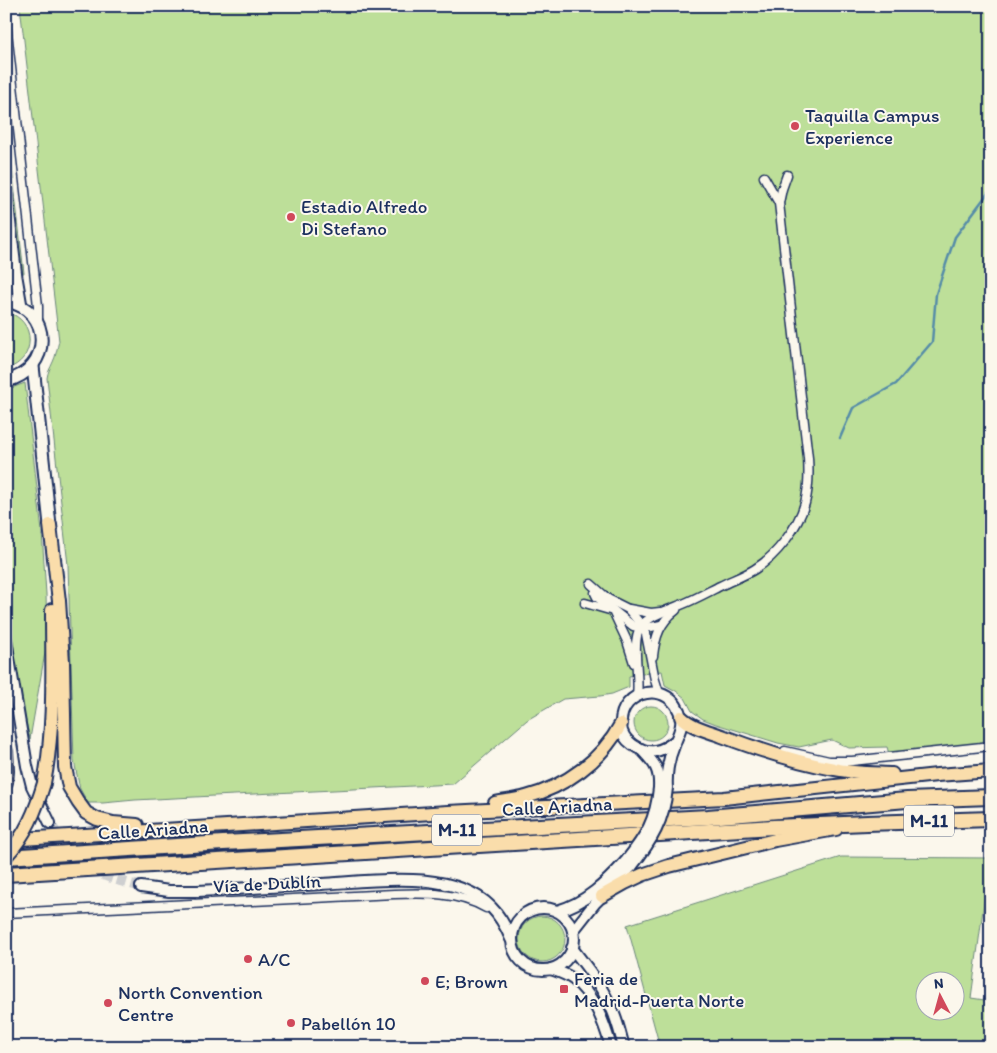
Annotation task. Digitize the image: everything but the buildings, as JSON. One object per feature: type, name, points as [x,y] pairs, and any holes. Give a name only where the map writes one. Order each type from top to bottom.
[{"type":"highway","points":[[6,856],[24,834],[30,823],[40,797],[48,766],[52,693],[50,525]]},
{"type":"highway","points":[[50,525],[61,624],[65,767],[69,787],[78,802],[86,813],[97,819],[126,825],[211,822],[246,824]]},
{"type":"highway","points":[[681,717],[690,724],[708,731],[755,749],[792,760],[835,769],[937,775]]},
{"type":"highway","points":[[448,812],[526,797],[563,782],[600,754],[611,741],[621,724]]},
{"type":"highway","points":[[6,751],[6,782]]},
{"type":"highway","points":[[6,840],[448,812],[724,798],[991,771]]},
{"type":"highway","name":"Calle Ariadna","points":[[6,856],[698,817],[916,800],[991,797]]},
{"type":"highway","name":"Calle Ariadna","points":[[6,874],[774,827],[991,819]]},
{"type":"highway","points":[[602,896],[642,875],[670,866],[775,840],[867,823]]},
{"type":"main road","points":[[6,192],[21,306]]},
{"type":"main road","points":[[6,301],[21,306],[32,315],[40,332],[41,346],[33,366],[21,376],[6,381]]},
{"type":"main road","points":[[33,366],[50,525]]},
{"type":"street","points":[[6,23],[38,306],[38,326]]},
{"type":"street","points":[[637,696],[636,644],[637,633],[641,626],[662,612],[683,604],[755,569],[777,551],[795,527],[805,504],[809,479],[808,458],[779,203],[787,175]]},
{"type":"street","points":[[764,177],[779,203]]},
{"type":"street","points":[[661,625],[646,628],[633,626],[613,612],[597,597],[591,584],[608,599],[628,609],[651,613],[662,612]]},
{"type":"street","points":[[597,597],[594,602],[586,603],[613,612],[627,641],[637,672]]},
{"type":"street","points":[[652,663],[655,640],[661,625],[668,616],[683,604]]},
{"type":"street","points":[[628,609],[635,616],[646,634],[659,693]]},
{"type":"street","points":[[6,640],[26,766],[32,786],[50,823]]},
{"type":"street","points":[[557,911],[570,907],[589,896],[629,863],[648,845],[660,822],[664,806],[663,788],[659,772],[654,763],[630,742],[622,730],[621,724],[630,700],[644,693],[652,692],[666,696],[676,705],[681,717],[680,732],[675,741],[663,788]]},
{"type":"street","points":[[708,731],[754,745],[829,760],[872,760],[991,746]]},
{"type":"street","points":[[640,749],[654,751],[663,749],[675,741]]},
{"type":"street","points":[[573,931],[629,863]]},
{"type":"street","points":[[141,887],[188,892],[372,880],[420,880],[446,884],[465,891],[480,898],[498,916]]},
{"type":"street","name":"Vía de Dublín","points":[[6,913],[433,893],[449,895],[479,904],[498,916],[511,939]]},
{"type":"street","points":[[552,969],[569,955],[574,942],[573,931],[570,923],[557,911],[548,908],[530,910],[522,915],[513,927],[511,939],[515,953],[525,964],[538,970],[552,969],[573,979],[584,990],[601,1016],[611,1047]]},
{"type":"street","points":[[572,948],[596,981],[610,1005],[617,1021],[624,1047]]},
{"type":"green space","points":[[20,6],[991,6],[991,742],[889,754],[887,747],[849,748],[832,740],[799,747],[778,743],[703,719],[692,711],[685,698],[665,685],[662,671],[629,676],[629,687],[612,694],[563,699],[527,720],[453,784],[88,803],[80,789],[74,761],[68,565],[47,378],[59,341]]},
{"type":"green space","points":[[7,159],[11,159],[24,273],[20,273]]},
{"type":"green space","points":[[6,312],[16,316],[23,323],[28,331],[29,340],[28,349],[23,358],[16,365],[6,369]]},
{"type":"green space","points":[[25,383],[42,532],[47,641],[30,739],[22,705],[6,592],[6,390]]},
{"type":"green space","points":[[651,706],[658,707],[663,711],[667,716],[667,730],[663,735],[658,739],[651,740],[644,739],[639,735],[635,730],[634,723],[635,716],[639,711],[644,707]]},
{"type":"green space","points":[[841,857],[990,858],[971,998],[991,1001],[991,1047],[660,1047],[627,925]]},
{"type":"green space","points":[[542,916],[555,920],[561,926],[565,939],[561,952],[555,958],[542,962],[529,958],[523,952],[519,939],[523,926],[529,920]]},
{"type":"waterway","points":[[840,438],[853,408],[896,384],[932,342],[936,294],[955,237],[991,189]]},
{"type":"tunnel","points":[[50,823],[67,846],[87,865],[103,875],[141,887]]},
{"type":"place","name":"Taquilla Campus Experience","points":[[795,126]]},
{"type":"place","name":"Estadio Alfredo Di Stefano","points":[[291,217]]},
{"type":"place","name":"A/C","points":[[248,959]]},
{"type":"place","name":"E; Brown","points":[[425,981]]},
{"type":"place","name":"Feria de Madrid-Puerta Norte","points":[[564,989]]},
{"type":"place","name":"North Convention Centre","points":[[108,1003]]},
{"type":"place","name":"Pabellón 10","points":[[291,1023]]}]
